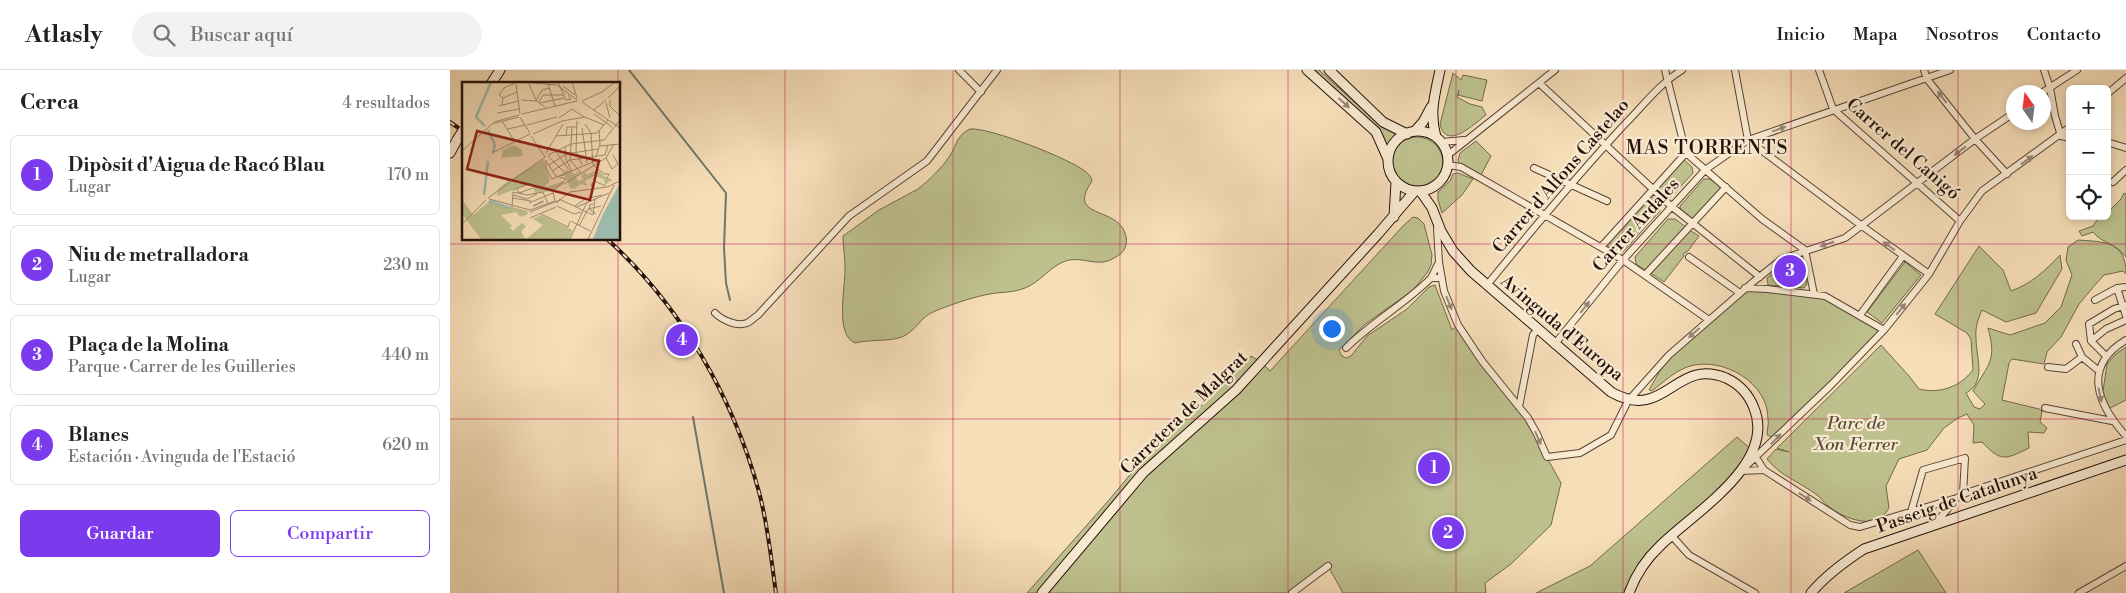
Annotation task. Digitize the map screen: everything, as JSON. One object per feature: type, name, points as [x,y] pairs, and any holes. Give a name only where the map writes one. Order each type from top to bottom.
[{"type":"street","points":[[492,82],[500,70]]},
{"type":"street","points":[[959,70],[981,92]]},
{"type":"street","points":[[715,313],[721,319],[746,323],[758,315],[849,216],[927,161],[997,70]]},
{"type":"street","points":[[1307,70],[1376,132],[1388,160],[1390,172],[1396,182],[1406,189],[1418,192],[1435,186],[1444,177],[1448,160],[1466,140],[1555,70]]},
{"type":"street","points":[[1329,70],[1384,122],[1411,132],[1426,132],[1439,140],[1466,140]]},
{"type":"street","points":[[1440,70],[1432,104],[1432,122],[1448,160],[1602,247],[1709,320]]},
{"type":"street","points":[[1665,70],[1686,153],[1762,219],[1805,250],[1814,294]]},
{"type":"street","name":"Carrer d'Alfons Castelao","points":[[1486,285],[1606,145],[1668,79],[1682,70]]},
{"type":"street","points":[[1735,70],[1748,140],[1929,274]]},
{"type":"street","name":"Carrer del Canigó","points":[[1819,70],[1833,109],[1960,220]]},
{"type":"street","points":[[1924,70],[1928,79],[1975,139],[2006,174]]},
{"type":"street","name":"Carrer Ardales","points":[[1554,345],[1623,260],[1705,170],[1748,140],[1950,70]]},
{"type":"street","points":[[2044,70],[2049,85]]},
{"type":"street","points":[[2051,87],[2076,70]]},
{"type":"street","points":[[2111,91],[2126,78]]},
{"type":"street","points":[[1539,83],[1671,206],[1760,277]]},
{"type":"street","points":[[2051,94],[2061,136]]},
{"type":"street","points":[[1388,160],[1394,144],[1423,122],[1432,104]]},
{"type":"street","points":[[1436,221],[1439,262],[1444,291],[1458,325],[1482,361],[1519,407],[1537,434],[1547,457],[1580,453],[1611,435],[1628,400],[1669,354],[1782,259],[1845,238],[1975,139],[2006,118]]},
{"type":"street","points":[[2068,130],[1982,190],[1960,220],[1929,274],[1884,330],[1754,455],[1764,470],[1850,525],[1860,528],[1960,496],[2126,438],[2112,421],[2099,396],[2099,371],[2106,356],[2116,346],[2126,340]]},
{"type":"street","points":[[450,153],[462,132]]},
{"type":"street","points":[[2061,136],[2066,137]]},
{"type":"street","points":[[2111,143],[2126,148]]},
{"type":"street","points":[[1602,247],[1686,153]]},
{"type":"street","points":[[1534,168],[1608,201]]},
{"type":"street","points":[[2113,182],[2126,170]]},
{"type":"street","points":[[1394,217],[1396,182]]},
{"type":"street","name":"Avinguda d'Europa","points":[[1432,208],[1435,186]]},
{"type":"street","points":[[1645,275],[1726,187]]},
{"type":"street","name":"Avinguda d'Europa","points":[[1418,192],[1432,208],[1436,221],[1453,251],[1471,271],[1605,388],[1628,400],[1637,402],[1650,400],[1690,377],[1712,374],[1728,379],[1748,394],[1756,411],[1758,426],[1754,455],[1720,494],[1671,535],[1640,567],[1629,593]]},
{"type":"street","name":"Carretera de Malgrat","points":[[1042,593],[1143,473],[1236,390],[1418,192]]},
{"type":"street","points":[[1860,315],[1903,256]]},
{"type":"street","points":[[1689,257],[1743,291],[1825,296],[1884,330]]},
{"type":"street","points":[[1346,348],[1363,331],[1417,292],[1431,278],[1439,262]]},
{"type":"street","points":[[1431,278],[1442,278]]},
{"type":"street","points":[[2095,300],[2117,288],[2126,287]]},
{"type":"street","points":[[2117,288],[2125,305],[2126,316]]},
{"type":"street","points":[[2106,356],[2091,341],[2088,324],[2099,316],[2125,305]]},
{"type":"street","points":[[2091,341],[2106,329],[2126,320]]},
{"type":"street","points":[[1519,407],[1533,334],[1537,330]]},
{"type":"street","points":[[2076,344],[2082,357],[2099,371]]},
{"type":"street","points":[[2048,367],[2066,369],[2082,357]]},
{"type":"street","points":[[2045,408],[2112,421]]},
{"type":"street","points":[[1911,512],[1923,470],[1965,458],[1960,496],[1933,526]]},
{"type":"street","name":"Passeig de Catalunya","points":[[1811,593],[1821,581],[1843,562],[1864,549],[2126,460]]},
{"type":"street","points":[[1740,471],[1764,470]]},
{"type":"street","points":[[1671,535],[1689,555],[1755,593]]},
{"type":"street","points":[[1295,592],[1328,566]]},
{"type":"street","points":[[2084,592],[2126,566]]},
{"type":"green space","points":[[1311,70],[1319,70],[1382,127],[1396,134],[1387,147]]},
{"type":"green space","points":[[1453,73],[1461,80],[1463,75],[1487,80],[1482,101],[1458,95],[1459,90],[1457,97],[1470,104],[1482,107],[1486,115],[1461,133],[1448,136],[1443,132],[1440,124]]},
{"type":"green space","points":[[970,129],[994,133],[1030,145],[1086,172],[1092,181],[1086,193],[1085,201],[1089,207],[1120,225],[1126,237],[1124,250],[1108,261],[1070,260],[1063,262],[1025,288],[979,296],[933,312],[910,332],[899,338],[855,343],[849,338],[843,320],[845,267],[843,236],[879,210],[922,186],[946,161],[962,134]]},
{"type":"green space","points":[[1412,137],[1422,137],[1436,144],[1443,158],[1443,168],[1436,182],[1422,189],[1412,189],[1402,185],[1395,178],[1391,168],[1391,158],[1395,148],[1402,141]]},
{"type":"green space","points":[[1476,141],[1491,156],[1481,175],[1459,164],[1458,160],[1460,153]]},
{"type":"green space","points":[[1683,159],[1692,167],[1693,173],[1671,197],[1665,198],[1656,188]]},
{"type":"green space","points":[[1458,173],[1473,179],[1462,195],[1442,213],[1438,192],[1450,181],[1453,174]]},
{"type":"green space","points":[[1704,179],[1710,179],[1721,188],[1692,220],[1681,212],[1680,206]]},
{"type":"green space","points":[[2124,193],[2126,194],[2126,257],[2117,248],[2093,232],[2082,236],[2079,231],[2093,226],[2097,220],[2111,220],[2111,209]]},
{"type":"green space","points":[[1650,195],[1660,204],[1660,211],[1624,251],[1618,252],[1604,244]]},
{"type":"green space","points":[[1413,217],[1418,218],[1424,224],[1432,255],[1431,265],[1427,273],[1413,290],[1364,325],[1339,350],[1342,356],[1346,358],[1351,356],[1367,336],[1407,309],[1429,287],[1435,285],[1452,330],[1458,325],[1519,407],[1561,483],[1551,525],[1511,564],[1485,583],[1486,593],[1343,593],[1328,566],[1292,593],[1027,593],[1149,452],[1212,396],[1251,356],[1270,371]]},
{"type":"green space","points":[[1668,219],[1675,219],[1686,227],[1647,271],[1636,264],[1635,257]]},
{"type":"green space","points":[[1688,229],[1699,236],[1688,251],[1683,254],[1684,256],[1664,282],[1649,272]]},
{"type":"green space","name":"Parc de Xon Ferrer","points":[[2078,240],[2105,243],[2118,249],[2125,263],[2126,274],[2123,271],[2104,275],[2079,304],[2061,337],[2047,352],[2044,364],[2012,359],[2009,363],[2002,400],[2039,409],[2042,411],[2040,422],[2047,428],[2044,433],[2028,432],[2029,448],[2009,457],[1999,456],[1982,442],[1973,443],[1974,425],[1967,414],[1958,418],[1944,428],[1927,450],[1899,459],[1886,486],[1889,508],[1882,517],[1869,521],[1846,517],[1833,510],[1811,490],[1778,470],[1767,459],[1776,449],[1789,452],[1777,448],[1881,345],[1919,389],[1942,390],[1956,385],[1968,376],[1973,370],[1971,339],[1967,333],[1935,314],[1979,246],[2003,270],[2011,291],[2025,285],[2060,255],[2062,269],[2036,313],[2006,322],[1982,310],[1976,331],[1978,376],[1972,388],[1966,393],[1974,407],[1980,409],[1985,404],[1973,391],[1990,361],[1992,348],[1988,328],[2010,335],[2045,323],[2061,307],[2072,275],[2066,260],[2068,247]]},
{"type":"green space","points":[[1798,260],[1803,265],[1807,284],[1804,288],[1768,285],[1767,278],[1785,264]]},
{"type":"green space","points":[[1905,262],[1921,275],[1882,323],[1867,312]]},
{"type":"green space","points":[[1745,289],[1814,294],[1884,330],[1777,439],[1767,435],[1766,406],[1760,394],[1741,375],[1729,369],[1703,364],[1690,366],[1674,374],[1652,391],[1649,390],[1669,355]]},
{"type":"green space","points":[[2126,347],[2126,400],[2108,409],[2102,398],[2107,364]]},
{"type":"green space","points":[[1737,437],[1753,451],[1741,473],[1658,547],[1629,593],[1536,593],[1590,566]]},
{"type":"green space","points":[[1918,550],[1946,593],[1844,593]]},
{"type":"waterway","points":[[629,70],[726,193],[724,248],[726,283],[730,300]]},
{"type":"waterway","points":[[693,417],[724,593]]},
{"type":"railway","points":[[450,122],[462,131]]},
{"type":"railway","points":[[608,240],[634,265],[681,323],[719,388],[735,422],[759,492],[767,529],[776,593]]},
{"type":"place","name":"Plaça de la Molina","points":[[1790,271]]},
{"type":"place","name":"Blanes","points":[[682,340]]},
{"type":"place","name":"Dipòsit d'Aigua de Racó Blau","points":[[1434,468]]},
{"type":"place","name":"Niu de metralladora","points":[[1448,533]]},
{"type":"district","name":"MAS TORRENTS","points":[[1707,148]]}]
